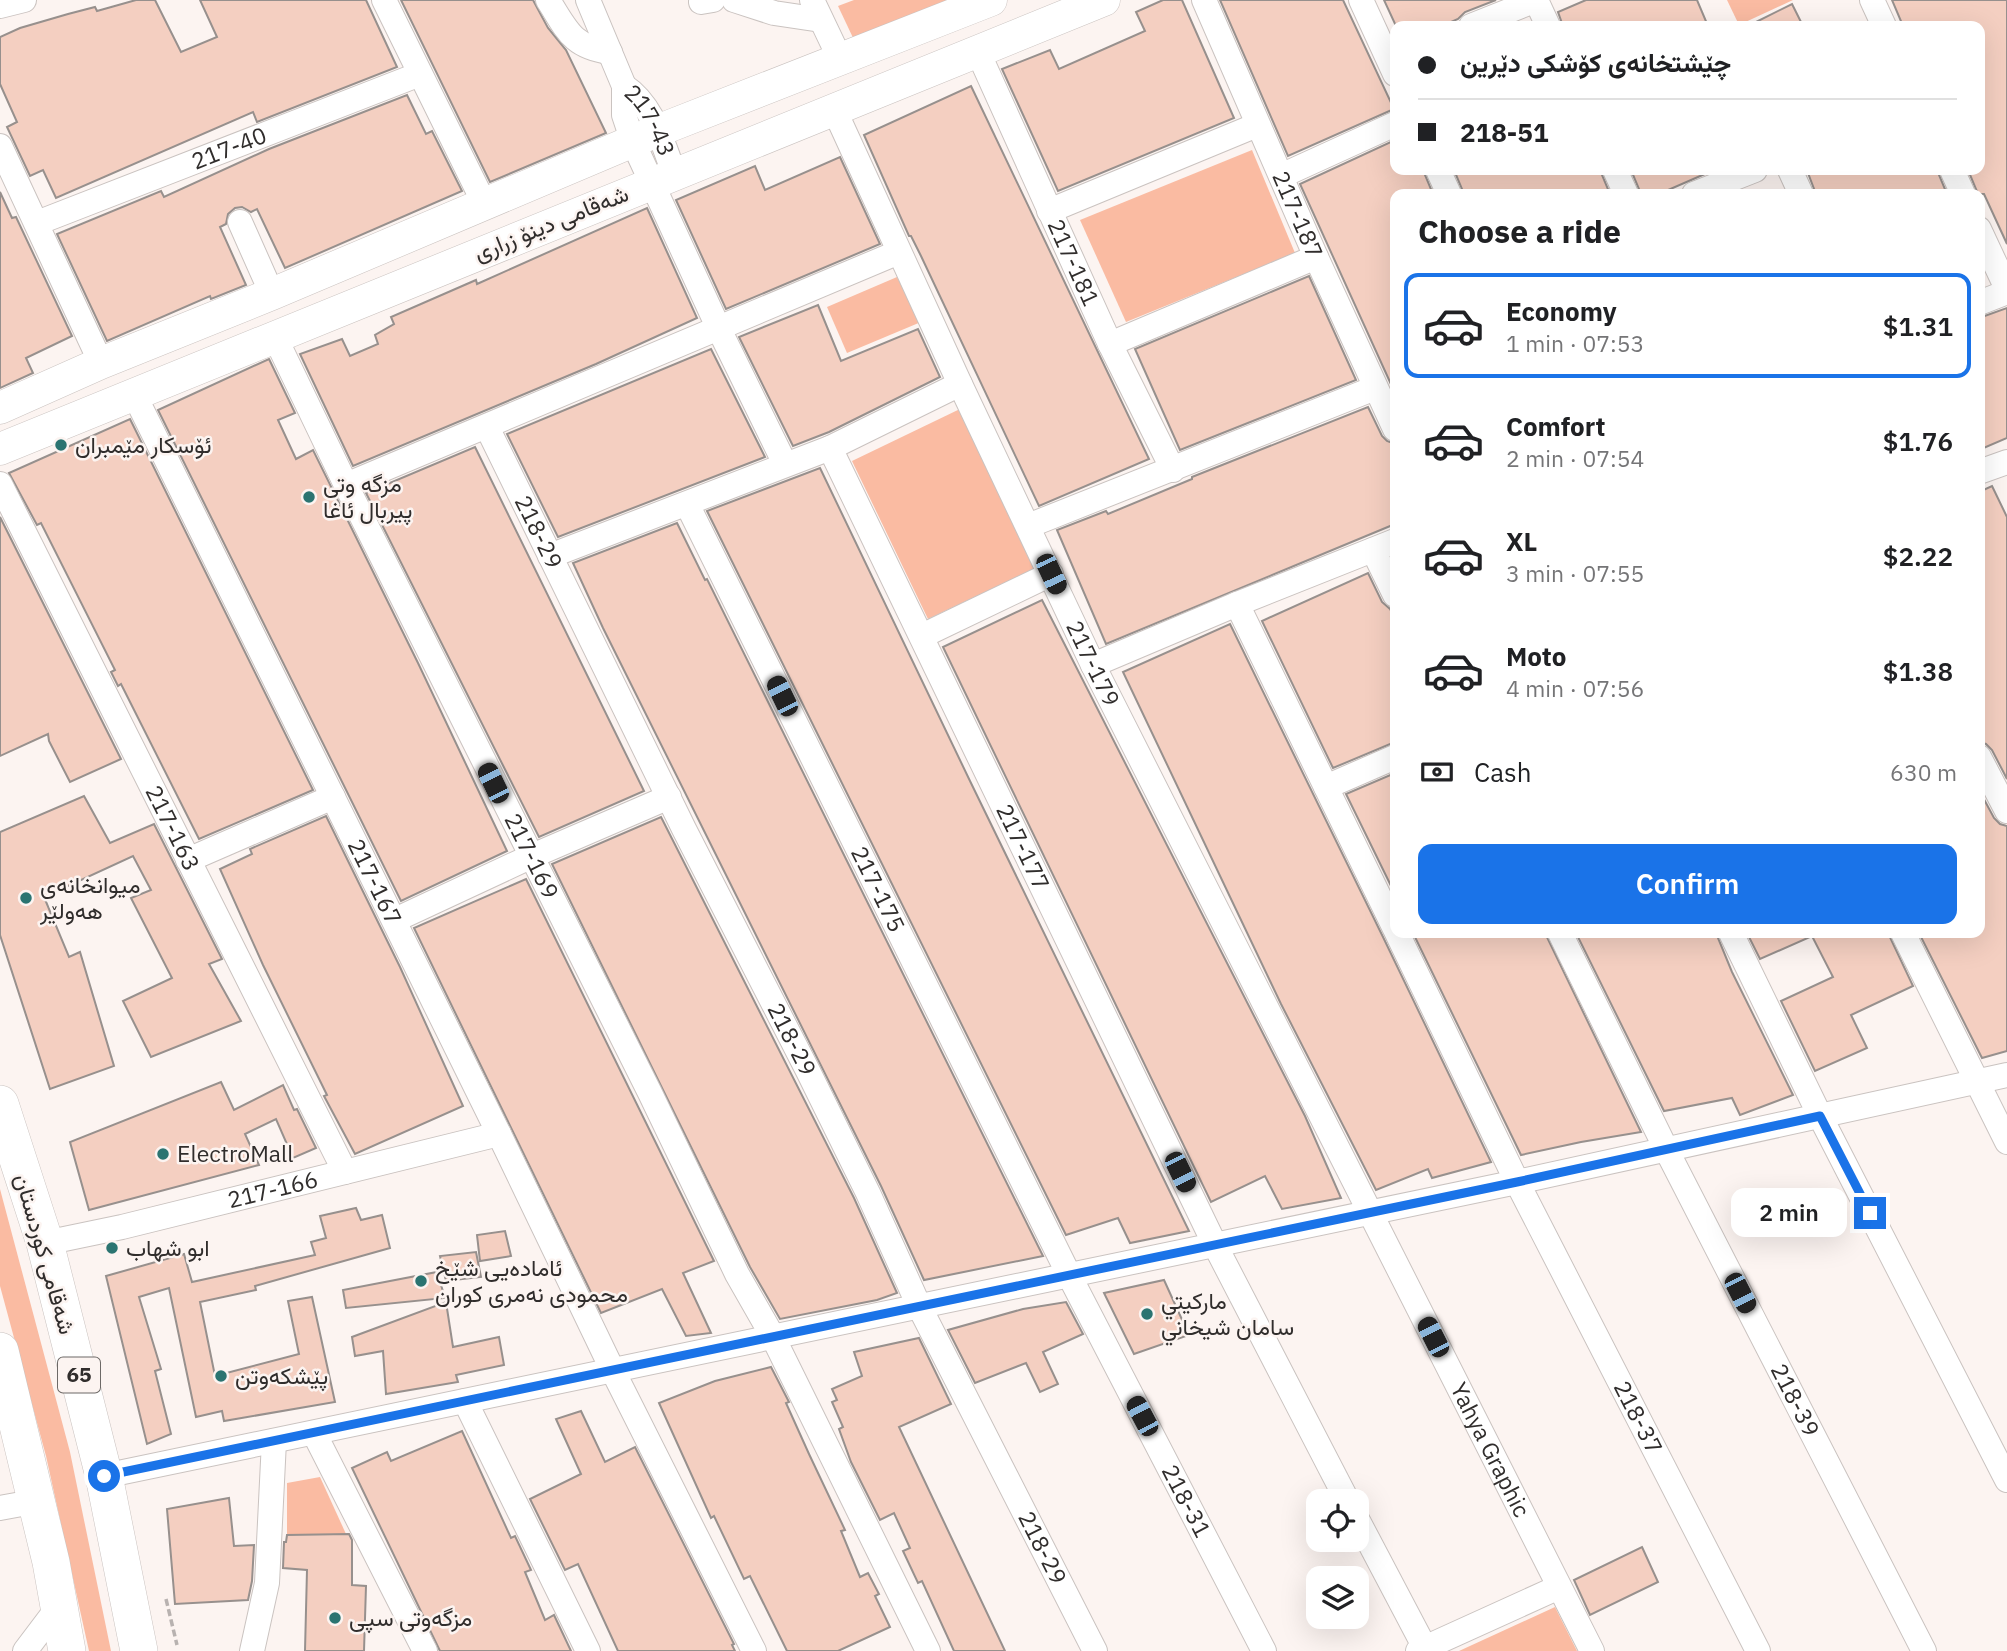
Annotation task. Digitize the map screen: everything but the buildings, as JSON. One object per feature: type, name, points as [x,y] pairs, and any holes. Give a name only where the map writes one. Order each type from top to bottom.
[{"type":"highway","name":"شەقامی کوردستان","points":[[0,1104],[45,1243],[104,1476],[139,1651]]},
{"type":"highway","points":[[0,1350],[38,1500],[66,1651]]},
{"type":"main road","name":"شەقامی دینۆ زراری","points":[[0,408],[101,363],[645,137],[991,0]]},
{"type":"main road","name":"شەقامی دینۆ زراری","points":[[0,449],[663,177],[1104,0]]},
{"type":"street","points":[[0,6],[22,0]]},
{"type":"street","points":[[384,0],[485,205]]},
{"type":"street","points":[[548,0],[566,30],[580,44],[589,49],[610,52]]},
{"type":"street","points":[[588,0],[610,52]]},
{"type":"street","points":[[734,0],[774,13],[816,10],[841,61]]},
{"type":"street","name":"217-187","points":[[1204,0],[1257,125],[1390,419]]},
{"type":"street","points":[[1361,0],[1390,58]]},
{"type":"street","points":[[1484,21],[1536,0],[1546,21]]},
{"type":"street","points":[[1872,0],[1882,21]]},
{"type":"street","name":"217-181","points":[[978,51],[1049,211],[1173,470]]},
{"type":"street","name":"217-43","points":[[610,52],[624,86],[636,94],[645,106],[645,137],[663,177],[718,327],[785,464]]},
{"type":"street","name":"217-40","points":[[37,223],[420,74]]},
{"type":"street","name":"217-179","points":[[834,108],[960,384],[1093,665],[1369,1212]]},
{"type":"street","points":[[1049,211],[1257,125]]},
{"type":"street","points":[[1281,177],[1390,126]]},
{"type":"street","points":[[0,146],[101,363]]},
{"type":"street","points":[[1707,189],[1742,175]]},
{"type":"street","points":[[240,222],[272,294]]},
{"type":"street","points":[[1985,242],[2007,291],[1985,300]]},
{"type":"street","points":[[346,485],[899,252]]},
{"type":"street","points":[[1111,344],[1316,257]]},
{"type":"street","name":"217-169","points":[[275,337],[737,1274],[773,1337],[928,1651]]},
{"type":"street","points":[[550,556],[830,448],[960,384]]},
{"type":"street","points":[[1028,526],[1375,388]]},
{"type":"street","name":"217-167","points":[[134,394],[395,920],[613,1371],[754,1651]]},
{"type":"street","name":"218-29","points":[[487,427],[868,1193],[919,1306],[1095,1651]]},
{"type":"street","name":"217-177","points":[[830,448],[1215,1245],[1341,1489]]},
{"type":"street","points":[[1985,470],[2006,463]]},
{"type":"street","name":"217-163","points":[[0,485],[345,1172]]},
{"type":"street","name":"217-175","points":[[687,504],[1069,1275]]},
{"type":"street","points":[[1093,665],[1384,545],[1390,572]]},
{"type":"street","points":[[922,636],[1051,574]]},
{"type":"street","name":"218-37","points":[[1237,604],[1390,919]]},
{"type":"street","points":[[1326,787],[1390,759]]},
{"type":"street","points":[[1985,769],[2007,811]]},
{"type":"street","points":[[188,860],[333,797]]},
{"type":"street","points":[[395,920],[530,857],[669,797]]},
{"type":"street","name":"218-37","points":[[1399,938],[1517,1182],[1758,1651]]},
{"type":"street","name":"218-39","points":[[1562,938],[1666,1149],[1924,1651]]},
{"type":"street","points":[[1733,938],[1820,1116],[2007,1479]]},
{"type":"street","points":[[1906,938],[2007,1142]]},
{"type":"street","points":[[104,1476],[1517,1182],[2007,1075]]},
{"type":"street","name":"217-166","points":[[45,1243],[122,1227],[499,1134]]},
{"type":"street","name":"Yahya Graphic","points":[[1369,1212],[1591,1651]]},
{"type":"street","name":"218-31","points":[[1069,1275],[1264,1651]]},
{"type":"street","points":[[465,1401],[588,1651]]},
{"type":"street","points":[[314,1433],[425,1651]]},
{"type":"street","points":[[252,1651],[267,1583],[274,1441]]},
{"type":"street","points":[[0,1508],[38,1500]]},
{"type":"street","points":[[1369,1543],[1421,1649],[1559,1587]]},
{"type":"street","points":[[26,1651],[59,1606]]},
{"type":"path","points":[[166,1599],[177,1645]]},
{"type":"shaded area","points":[[854,0],[959,0],[855,42],[838,6]]},
{"type":"shaded area","points":[[1727,0],[1793,0],[1748,21],[1737,21]]},
{"type":"shaded area","points":[[1252,150],[1295,253],[1126,322],[1080,220]]},
{"type":"shaded area","points":[[897,277],[921,322],[847,353],[827,307]]},
{"type":"shaded area","points":[[962,408],[1038,567],[928,619],[852,461]]},
{"type":"shaded area","points":[[0,1189],[70,1452],[111,1651],[89,1651],[46,1456],[0,1286]]},
{"type":"shaded area","points":[[320,1477],[346,1534],[287,1535],[287,1483]]},
{"type":"shaded area","points":[[1555,1607],[1577,1651],[1459,1651]]},
{"type":"place","name":"ئۆسکار مێمبران","points":[[61,445]]},
{"type":"place","name":"مزگه وتى پيربال ئاغا","points":[[309,497]]},
{"type":"place","name":"میوانخانەی هەولێر","points":[[26,898]]},
{"type":"place","name":"ElectroMall","points":[[163,1154]]},
{"type":"place","name":"ابو شهاب","points":[[112,1248]]},
{"type":"place","name":"ئامادەیی شێخ محمودی نەمری کوران","points":[[421,1281]]},
{"type":"place","name":"ماركيتي سامان شيخاني","points":[[1147,1314]]},
{"type":"place","name":"پێشکەوتن","points":[[221,1376]]},
{"type":"place","name":"مزگەوتی سپی","points":[[335,1618]]},
{"type":"route","points":[[104,1476],[1517,1182],[1820,1116],[1870,1213]]}]
